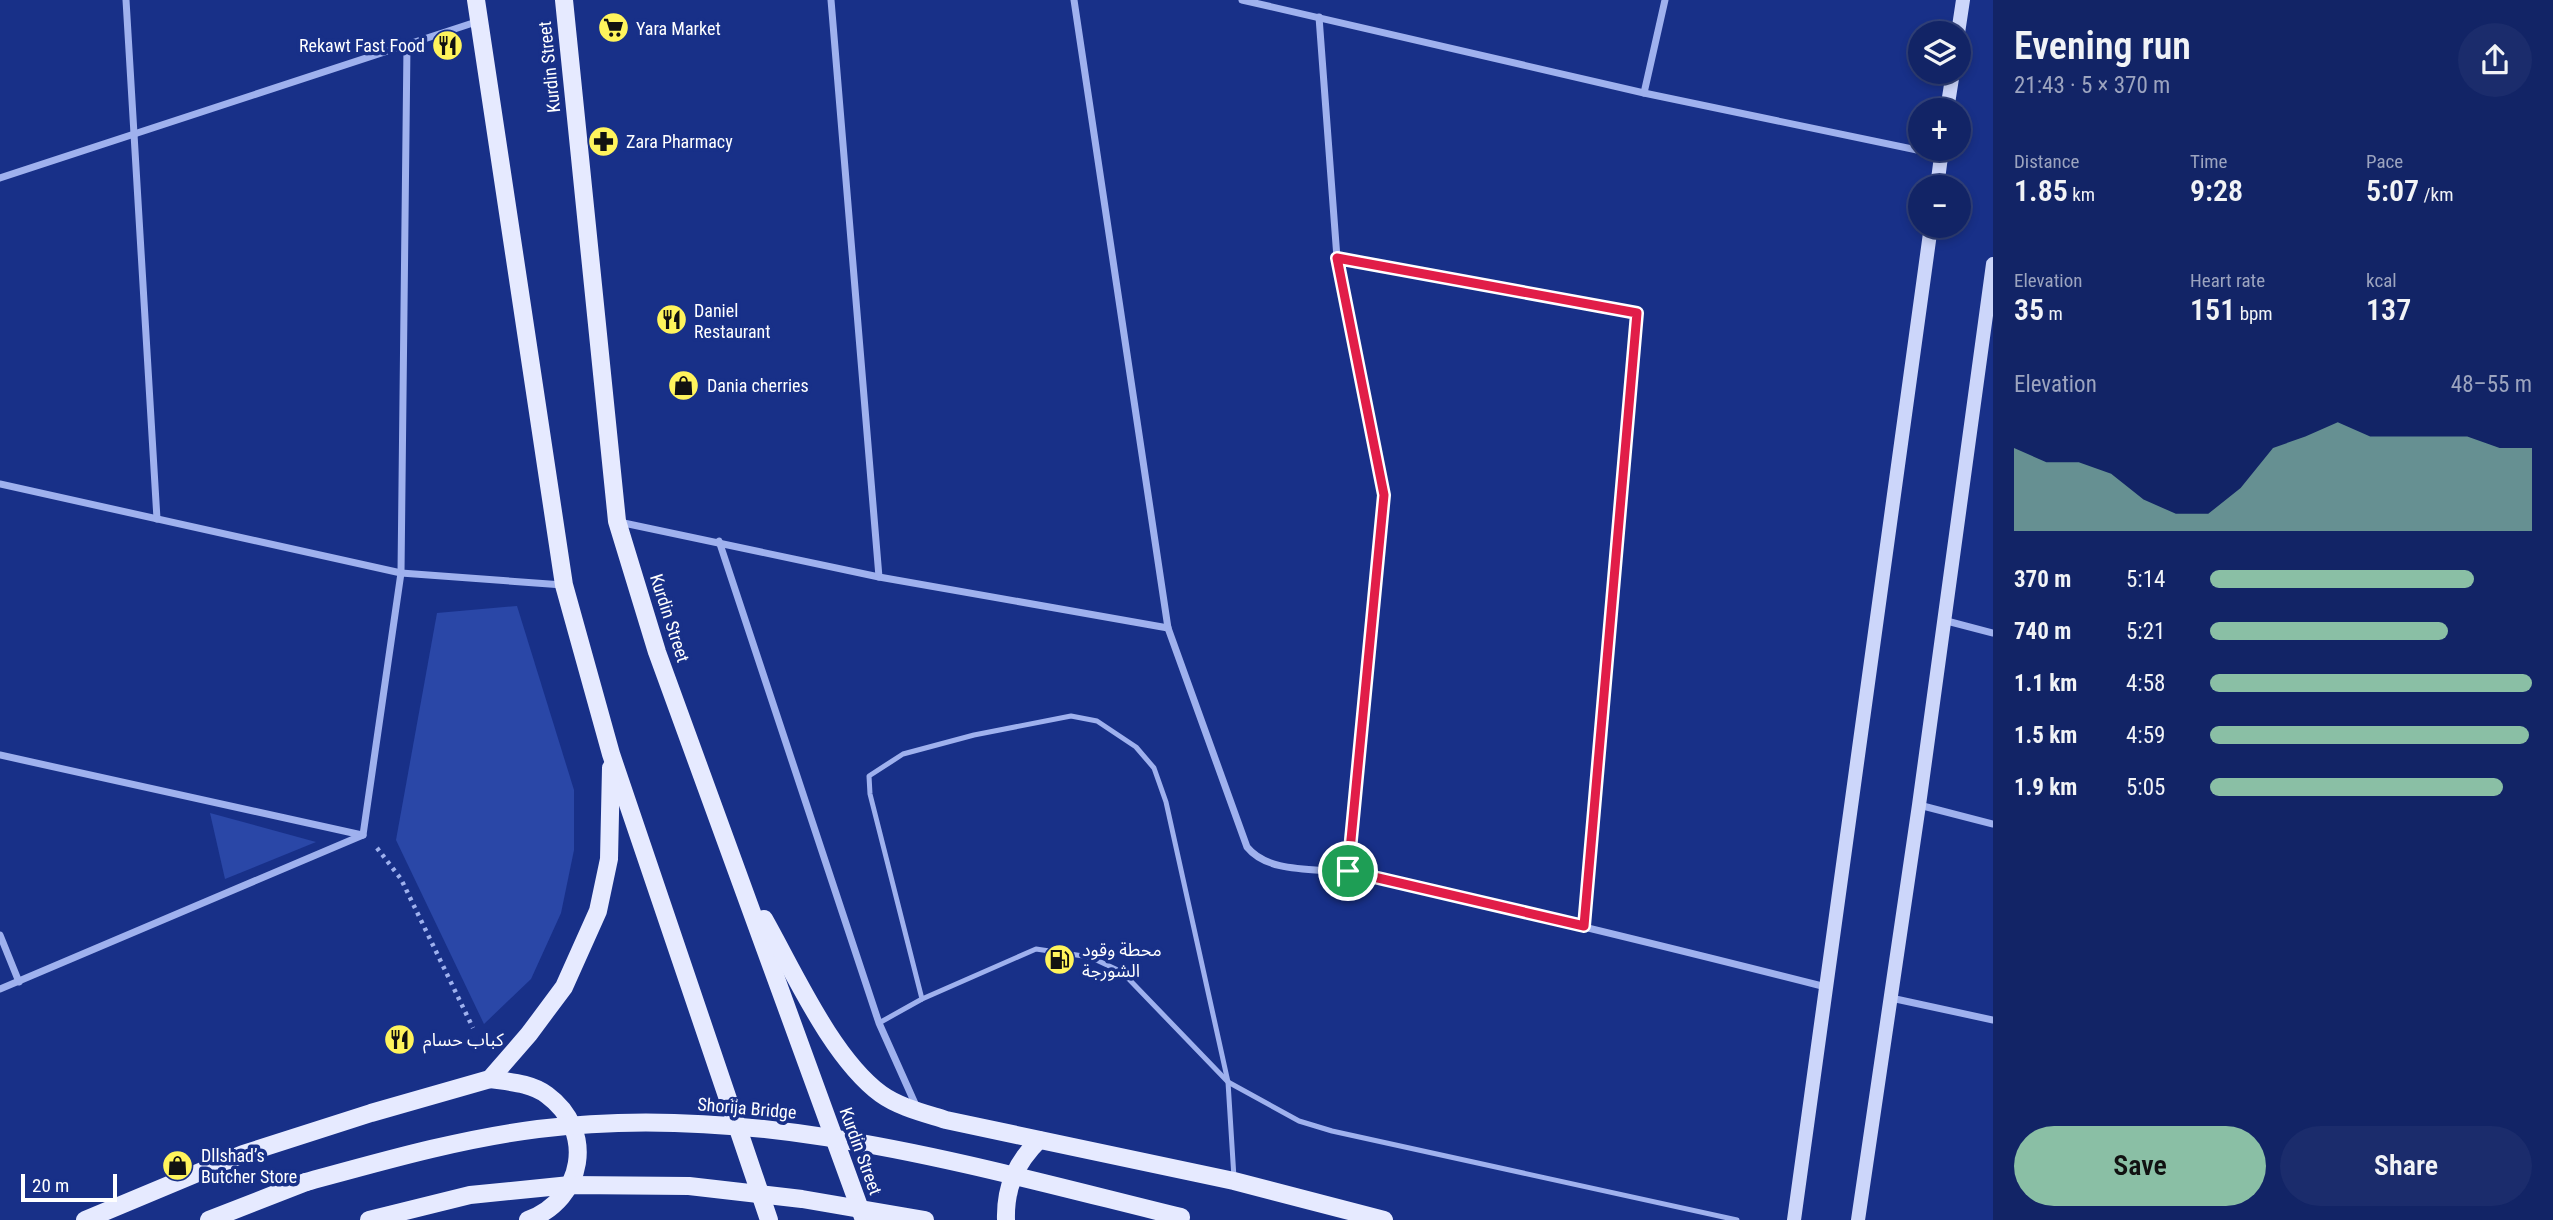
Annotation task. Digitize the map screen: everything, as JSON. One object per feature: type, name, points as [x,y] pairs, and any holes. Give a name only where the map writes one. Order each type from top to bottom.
[{"type":"main road","points":[[476,0],[564,585],[611,754],[769,1220]]},
{"type":"main road","name":"Kurdin Street","points":[[564,0],[617,521],[657,652],[864,1220]]},
{"type":"main road","points":[[490,1079],[529,1034],[564,987],[598,911],[610,859],[611,754]]},
{"type":"main road","points":[[740,878],[834,1043],[858,1073],[882,1095],[919,1112],[1234,1181],[1384,1220]]},
{"type":"main road","points":[[85,1220],[243,1154],[371,1112],[490,1079],[530,1086],[544,1093],[563,1110],[575,1132],[577,1165],[572,1181],[564,1195],[552,1207],[528,1220]]},
{"type":"main road","name":"Shorija Bridge","points":[[209,1220],[306,1182],[436,1147],[539,1129],[650,1122],[790,1133],[866,1143],[940,1158],[1188,1218]]},
{"type":"main road","points":[[1006,1220],[1009,1186],[1016,1169],[1026,1153],[1039,1140]]},
{"type":"main road","points":[[369,1220],[470,1195],[570,1185],[689,1186],[802,1199],[925,1220]]},
{"type":"street","points":[[126,0],[157,519]]},
{"type":"street","points":[[831,0],[879,577]]},
{"type":"street","points":[[1074,0],[1168,628],[1247,847],[1254,855],[1272,864],[1348,871],[1584,926],[1826,987]]},
{"type":"street","points":[[1242,0],[1644,93],[1908,145]]},
{"type":"street","points":[[1644,93],[1665,0]]},
{"type":"street","points":[[1960,21],[1963,0]]},
{"type":"street","points":[[1319,17],[1337,258],[1384,495],[1348,871]]},
{"type":"street","points":[[0,178],[479,21]]},
{"type":"street","points":[[367,837],[401,573],[407,45]]},
{"type":"street","points":[[1794,1220],[1929,238]]},
{"type":"street","points":[[1337,258],[1637,313],[1584,926]]},
{"type":"street","points":[[1858,1220],[1919,806],[1993,264]]},
{"type":"street","points":[[0,484],[401,573],[564,585]]},
{"type":"street","points":[[617,521],[879,577],[1168,628]]},
{"type":"street","points":[[719,541],[879,1023],[919,1112]]},
{"type":"street","points":[[1943,620],[1993,633]]},
{"type":"street","points":[[0,755],[367,837]]},
{"type":"street","points":[[1919,806],[1993,824]]},
{"type":"street","points":[[0,989],[367,837]]},
{"type":"street","points":[[0,934],[19,982]]},
{"type":"street","points":[[1891,998],[1993,1020]]},
{"type":"lane","points":[[922,999],[870,794],[869,776],[903,754],[974,735],[1071,716],[1097,721],[1136,747],[1154,768],[1166,802],[1227,1082],[1234,1181]]},
{"type":"lane","points":[[879,1023],[922,999],[1036,949],[1090,957],[1122,972],[1227,1082],[1300,1121],[1332,1131],[1737,1220]]},
{"type":"path","points":[[367,837],[401,879],[472,1028]]},
{"type":"shaded area","points":[[517,606],[574,790],[574,850],[561,913],[531,979],[484,1024],[396,840],[437,613]]},
{"type":"shaded area","points":[[210,813],[316,842],[225,879]]},
{"type":"place","name":"Yara Market","points":[[613,28]]},
{"type":"place","name":"Rekawt Fast Food","points":[[448,45]]},
{"type":"place","name":"Zara Pharmacy","points":[[603,141]]},
{"type":"place","name":"Daniel Restaurant","points":[[671,320]]},
{"type":"place","name":"Dania cherries","points":[[684,385]]},
{"type":"place","name":"محطة وقود الشورجة","points":[[1059,959]]},
{"type":"place","name":"كباب حسام","points":[[400,1039]]},
{"type":"place","name":"Dllshad’s Butcher Store","points":[[178,1165]]},
{"type":"route","points":[[1337,258],[1637,313],[1584,926],[1348,871],[1384,495],[1337,258]]}]
